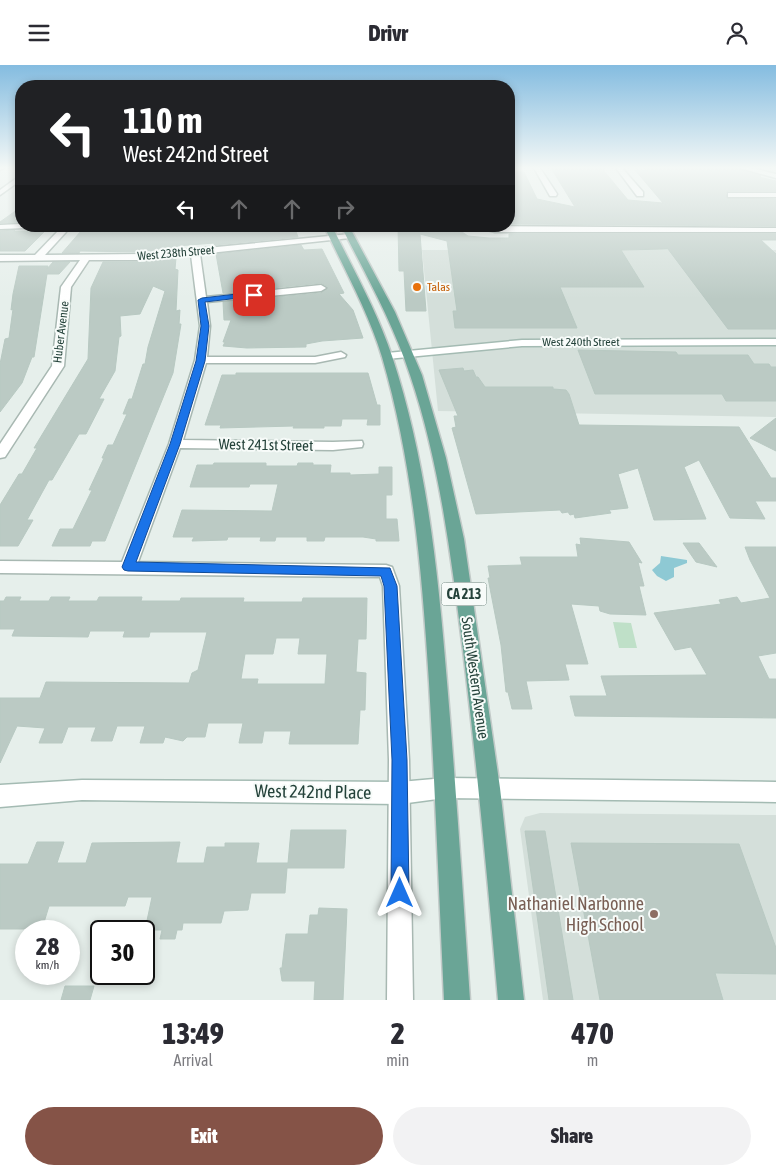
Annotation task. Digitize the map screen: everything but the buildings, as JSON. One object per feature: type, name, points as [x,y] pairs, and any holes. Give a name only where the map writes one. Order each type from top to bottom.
[{"type":"main road","name":"CA 213","points":[[331,232],[364,297],[387,356],[408,438],[428,563],[445,788],[457,1000]]},
{"type":"main road","name":"South Western Avenue","points":[[348,232],[380,290],[407,354],[425,403],[437,449],[456,539],[490,788],[511,1000]]},
{"type":"street","points":[[10,227],[15,223]]},
{"type":"street","points":[[0,227],[15,227]]},
{"type":"street","points":[[515,230],[776,230]]},
{"type":"street","points":[[37,258],[62,232]]},
{"type":"street","name":"West 238th Street","points":[[0,258],[86,258],[194,253],[313,237],[334,238],[350,236]]},
{"type":"street","points":[[128,567],[175,444],[201,361],[205,326],[194,253]]},
{"type":"street","name":"Huber Avenue","points":[[0,455],[58,366],[66,287],[86,258]]},
{"type":"street","points":[[202,300],[321,288]]},
{"type":"street","name":"West 240th Street","points":[[387,356],[522,343],[776,342]]},
{"type":"street","points":[[201,361],[315,360],[341,355]]},
{"type":"street","name":"West 241st Street","points":[[175,444],[357,444]]},
{"type":"street","points":[[0,567],[386,571],[391,586],[400,793],[400,1000]]},
{"type":"street","name":"West 242nd Place","points":[[0,796],[82,790],[400,793],[445,788],[776,792]]},
{"type":"shaded area","points":[[422,250],[776,250],[776,417],[438,411]]},
{"type":"shaded area","name":"Nathaniel Narbonne High School","points":[[540,813],[776,815],[776,1000],[543,1000],[520,829],[525,817]]},
{"type":"green space","points":[[613,622],[631,623],[637,648],[619,648]]},
{"type":"water","points":[[661,556],[687,560],[687,563],[674,568],[674,577],[666,581],[657,576],[652,570],[660,563]]},
{"type":"place","name":"Talas","points":[[417,287]]},
{"type":"place","name":"Nathaniel Narbonne High School","points":[[654,914]]},
{"type":"route","points":[[254,295],[202,300],[205,326],[201,361],[175,444],[128,567],[386,571],[391,586],[399,760],[400,893]]}]
